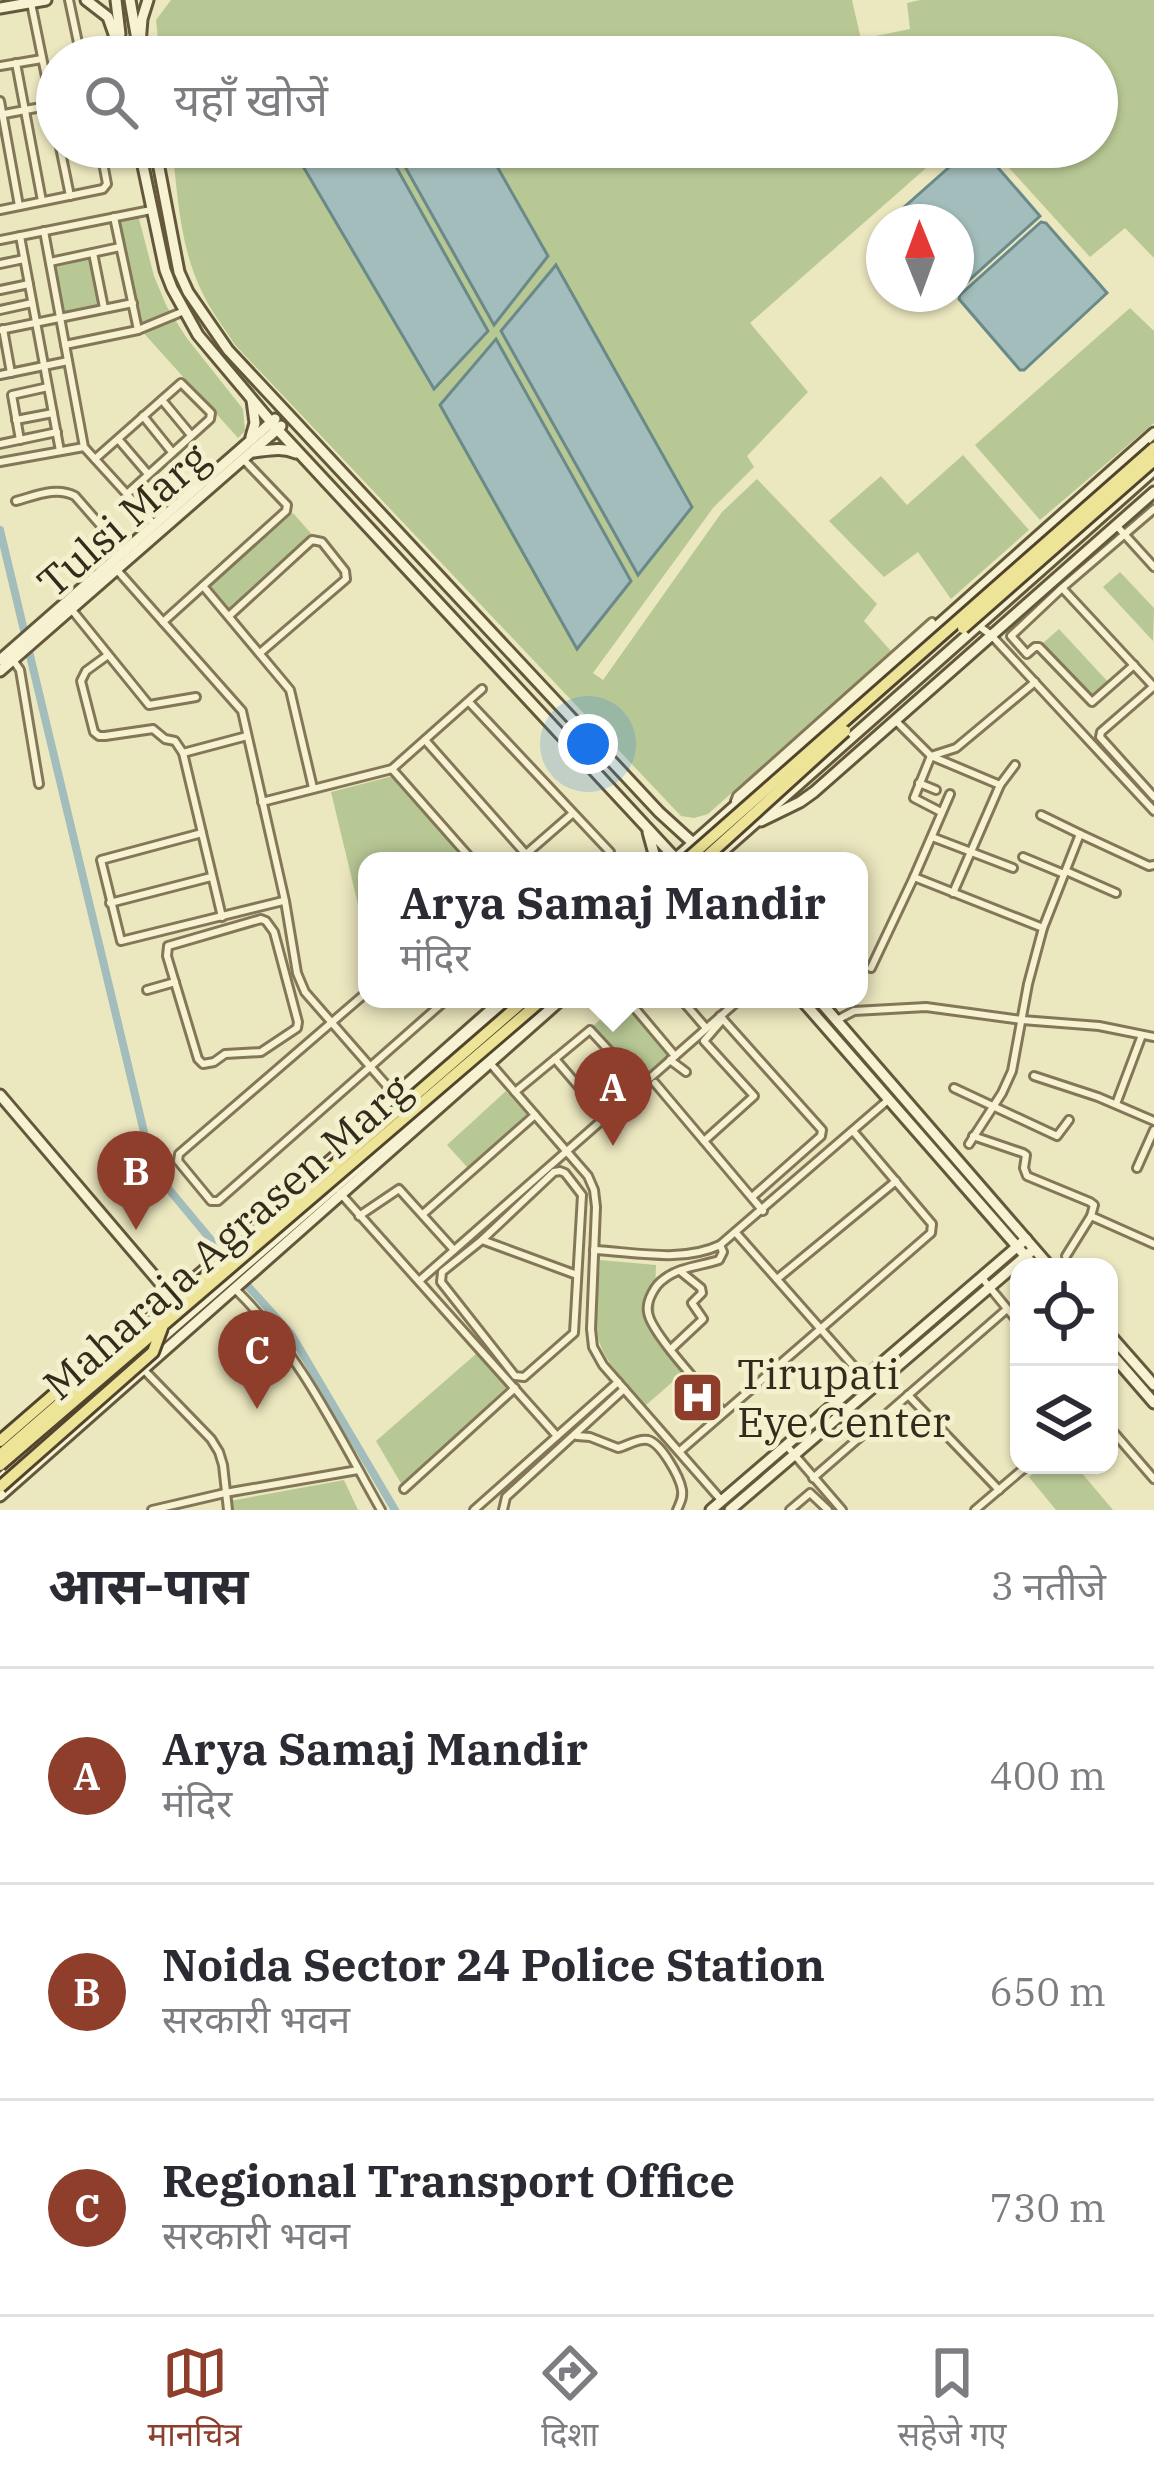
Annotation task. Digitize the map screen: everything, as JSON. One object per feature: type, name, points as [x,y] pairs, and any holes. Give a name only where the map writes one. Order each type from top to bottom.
[{"type":"main road","points":[[687,852],[1154,448]]},
{"type":"main road","points":[[713,852],[1154,460]]},
{"type":"main road","points":[[0,1465],[516,1008]]},
{"type":"main road","points":[[0,1453],[532,1008]]},
{"type":"main road","points":[[0,1442],[120,1337],[160,1321]]},
{"type":"main road","points":[[0,1482],[153,1352],[160,1321]]},
{"type":"street","points":[[0,8],[46,0]]},
{"type":"street","points":[[69,0],[77,36]]},
{"type":"street","points":[[86,0],[108,17],[115,36]]},
{"type":"street","points":[[116,0],[120,36]]},
{"type":"street","points":[[130,0],[136,36]]},
{"type":"street","points":[[141,36],[148,0]]},
{"type":"street","points":[[31,3],[38,36]]},
{"type":"street","points":[[0,66],[36,60]]},
{"type":"street","points":[[16,63],[42,202]]},
{"type":"street","points":[[0,100],[5,153],[19,206]]},
{"type":"street","points":[[1,114],[36,108]]},
{"type":"street","points":[[64,168],[70,196]]},
{"type":"street","points":[[0,210],[106,188],[103,168]]},
{"type":"street","points":[[143,168],[165,270],[198,334],[274,426],[671,852]]},
{"type":"street","points":[[159,168],[179,272],[228,350],[693,843]]},
{"type":"street","points":[[0,240],[151,209]]},
{"type":"street","points":[[114,217],[138,330]]},
{"type":"street","points":[[44,231],[84,447],[155,525]]},
{"type":"street","points":[[20,236],[60,451]]},
{"type":"street","points":[[50,262],[120,247]]},
{"type":"street","points":[[93,253],[104,309]]},
{"type":"street","points":[[0,265],[24,259]]},
{"type":"street","points":[[0,290],[29,284]]},
{"type":"street","points":[[0,310],[32,303]]},
{"type":"street","points":[[11,373],[1,329],[133,303]]},
{"type":"street","points":[[65,345],[138,330],[184,311]]},
{"type":"street","points":[[0,376],[68,361]]},
{"type":"street","points":[[95,459],[181,383],[211,413],[127,494]]},
{"type":"street","points":[[20,440],[12,395],[48,387]]},
{"type":"street","points":[[163,622],[286,511],[248,451],[255,423],[251,399]]},
{"type":"street","points":[[161,400],[191,435]]},
{"type":"street","points":[[16,420],[53,413]]},
{"type":"street","name":"Tulsi Marg","points":[[36,635],[117,570],[287,415]]},
{"type":"street","points":[[143,416],[172,452]]},
{"type":"street","points":[[685,852],[1154,431]]},
{"type":"street","points":[[946,612],[1154,431]]},
{"type":"street","points":[[0,442],[57,432]]},
{"type":"street","points":[[118,439],[148,474]]},
{"type":"street","points":[[0,462],[84,447]]},
{"type":"street","points":[[248,451],[286,449],[301,455]]},
{"type":"street","name":"Tulsi Marg","points":[[0,671],[123,552],[248,451]]},
{"type":"street","points":[[722,852],[1154,470]]},
{"type":"street","points":[[16,501],[68,492],[123,552]]},
{"type":"street","points":[[751,826],[814,792],[991,635],[1120,530],[1154,492]]},
{"type":"street","points":[[1120,530],[1150,518],[1154,509]]},
{"type":"street","points":[[1120,530],[1154,567]]},
{"type":"street","points":[[229,616],[312,541],[322,542],[346,579],[260,653]]},
{"type":"street","points":[[1024,550],[1040,570]]},
{"type":"street","points":[[117,570],[242,711],[304,992],[397,1098]]},
{"type":"street","points":[[1058,584],[1011,638],[1027,654],[1039,647],[1092,702],[1134,665]]},
{"type":"street","points":[[1058,584],[1154,686],[1100,737],[1154,797]]},
{"type":"street","points":[[203,586],[290,690],[313,789]]},
{"type":"street","points":[[71,610],[149,705],[196,697]]},
{"type":"street","points":[[730,810],[737,796],[932,622]]},
{"type":"street","points":[[978,625],[1154,811]]},
{"type":"street","points":[[14,655],[40,784]]},
{"type":"street","name":"Tulsi Marg","points":[[0,660],[14,655]]},
{"type":"street","points":[[108,656],[81,680],[94,732],[105,736],[153,729],[176,741],[183,753],[222,917]]},
{"type":"street","points":[[942,812],[916,801],[914,794],[931,756],[956,748],[1035,682]]},
{"type":"street","points":[[868,686],[885,706]]},
{"type":"street","points":[[262,802],[392,769],[482,689]]},
{"type":"street","points":[[469,702],[610,852]]},
{"type":"street","points":[[895,720],[931,756],[1000,785]]},
{"type":"street","points":[[183,753],[247,736]]},
{"type":"street","points":[[425,740],[524,852]]},
{"type":"street","points":[[952,892],[1000,785],[1015,765]]},
{"type":"street","points":[[392,769],[465,852]]},
{"type":"street","points":[[919,783],[936,790]]},
{"type":"street","points":[[872,968],[950,794]]},
{"type":"street","points":[[535,852],[572,814]]},
{"type":"street","points":[[1041,815],[1154,865]]},
{"type":"street","points":[[663,816],[693,830],[718,821]]},
{"type":"street","points":[[646,825],[654,852]]},
{"type":"street","points":[[202,833],[101,860],[121,941],[285,901]]},
{"type":"street","points":[[1066,1256],[1094,1205],[1025,1174],[1023,1153],[971,1140],[1012,1071],[1042,928],[1080,834]]},
{"type":"street","points":[[932,837],[1012,868]]},
{"type":"street","points":[[727,852],[729,846]]},
{"type":"street","points":[[1023,856],[1116,893]]},
{"type":"street","points":[[110,903],[212,876]]},
{"type":"street","points":[[914,877],[1042,928]]},
{"type":"street","points":[[266,920],[274,932],[297,1028],[261,1052],[225,1054],[203,1064],[175,982],[167,956],[172,943],[266,920]]},
{"type":"street","points":[[285,978],[298,974]]},
{"type":"street","points":[[147,990],[175,982]]},
{"type":"street","points":[[358,1000],[179,1154],[178,1161],[211,1201],[218,1201],[437,1008]]},
{"type":"street","points":[[837,1020],[854,1011],[926,1007],[1099,1025],[1154,1037]]},
{"type":"street","points":[[244,1235],[250,1223],[397,1098],[492,1008]]},
{"type":"street","name":"Maharaja Agrasen Marg","points":[[0,1453],[397,1098],[505,1008]]},
{"type":"street","name":"Maharaja Agrasen Marg","points":[[230,1283],[543,1008]]},
{"type":"street","points":[[0,1496],[230,1283],[551,1008]]},
{"type":"street","points":[[634,1008],[686,1072]]},
{"type":"street","points":[[689,1008],[706,1028]]},
{"type":"street","points":[[704,1141],[754,1096],[704,1041],[730,1008]]},
{"type":"street","points":[[809,1008],[888,1100],[1039,1258]]},
{"type":"street","points":[[826,1008],[1031,1258]]},
{"type":"street","points":[[418,1281],[721,1018]]},
{"type":"street","points":[[721,1018],[822,1130],[821,1136],[752,1197]]},
{"type":"street","points":[[515,1092],[590,1030],[641,1085]]},
{"type":"street","points":[[1116,1104],[1142,1035]]},
{"type":"street","points":[[555,1058],[605,1117]]},
{"type":"street","points":[[488,1060],[594,1190],[593,1347],[726,1505]]},
{"type":"street","points":[[1034,1076],[1154,1120]]},
{"type":"street","points":[[655,1083],[763,1210]]},
{"type":"street","points":[[954,1088],[1058,1136],[1069,1120]]},
{"type":"street","points":[[0,1095],[172,1297]]},
{"type":"street","points":[[594,1250],[682,1256],[720,1245],[888,1100]]},
{"type":"street","points":[[423,1214],[535,1115]]},
{"type":"street","points":[[679,1452],[933,1229],[853,1130]]},
{"type":"street","points":[[1137,1168],[1154,1130]]},
{"type":"street","points":[[357,1137],[373,1154]]},
{"type":"street","points":[[554,1172],[565,1173],[582,1195],[575,1328],[571,1337],[524,1377],[515,1376],[441,1282],[442,1272],[482,1240],[554,1172]]},
{"type":"street","points":[[777,1279],[896,1180]]},
{"type":"street","points":[[359,1216],[399,1189],[454,1250]]},
{"type":"street","points":[[338,1191],[557,1436]]},
{"type":"street","points":[[1091,1216],[1154,1242]]},
{"type":"street","points":[[736,1233],[864,1378]]},
{"type":"street","points":[[482,1240],[577,1276]]},
{"type":"street","points":[[720,1245],[719,1260],[661,1280],[650,1296],[648,1312],[655,1329],[723,1412]]},
{"type":"street","points":[[711,1510],[726,1505],[794,1456],[1026,1247]]},
{"type":"street","points":[[671,1349],[703,1319],[692,1303],[701,1288],[680,1271]]},
{"type":"street","points":[[985,1282],[1010,1312]]},
{"type":"street","points":[[726,1505],[786,1445],[985,1282]]},
{"type":"street","points":[[230,1283],[285,1348],[381,1510]]},
{"type":"street","points":[[576,1300],[593,1301]]},
{"type":"street","points":[[813,1478],[1007,1309]]},
{"type":"street","points":[[1118,1344],[1154,1384]]},
{"type":"street","points":[[1118,1361],[1154,1403]]},
{"type":"street","points":[[140,1365],[212,1439],[223,1466],[228,1510]]},
{"type":"street","name":"Maharaja Agrasen Marg","points":[[0,1482],[140,1365]]},
{"type":"street","points":[[479,1508],[621,1385]]},
{"type":"street","points":[[503,1510],[506,1497],[573,1437],[621,1385]]},
{"type":"street","points":[[404,1490],[515,1388]]},
{"type":"street","points":[[908,1395],[999,1490]]},
{"type":"street","points":[[573,1437],[590,1437],[618,1448],[650,1440],[676,1473],[682,1490],[677,1510]]},
{"type":"street","points":[[1118,1437],[1154,1479]]},
{"type":"street","points":[[786,1445],[842,1510]]},
{"type":"street","points":[[152,1510],[358,1470]]},
{"type":"street","points":[[975,1510],[1018,1474]]},
{"type":"street","points":[[790,1510],[820,1485]]},
{"type":"street","points":[[810,1493],[828,1510]]},
{"type":"green space","points":[[171,0],[852,0],[860,36],[158,36],[156,20]]},
{"type":"green space","points":[[1154,0],[1154,258],[1125,228],[1090,257],[1009,168],[1118,168],[1118,36],[876,36],[910,29],[907,3]]},
{"type":"green space","points":[[174,168],[926,168],[885,204],[866,204],[866,221],[750,323],[808,392],[747,456],[754,467],[713,508],[593,673],[603,680],[722,512],[757,479],[877,604],[864,621],[891,651],[708,814],[681,816],[235,345],[207,302],[190,260]]},
{"type":"green space","points":[[138,215],[167,307],[243,409],[245,431],[238,438],[141,330],[118,219]]},
{"type":"green space","points":[[91,255],[102,306],[62,314],[52,263]]},
{"type":"green space","points":[[1130,308],[1154,331],[1154,423],[1040,520],[975,445]]},
{"type":"green space","points":[[963,455],[1029,530],[951,599],[918,552],[884,577],[829,521],[881,476],[907,505]]},
{"type":"green space","points":[[293,513],[315,538],[230,612],[208,587]]},
{"type":"green space","points":[[1120,572],[1154,608],[1153,641],[1103,587]]},
{"type":"green space","points":[[1059,629],[1109,683],[1092,698],[1042,644]]},
{"type":"green space","points":[[393,776],[458,852],[358,852],[358,904],[331,792]]},
{"type":"green space","points":[[613,1008],[627,1008],[670,1055],[642,1080],[593,1026]]},
{"type":"green space","points":[[506,1091],[527,1114],[468,1168],[447,1145]]},
{"type":"green space","points":[[600,1260],[656,1265],[654,1325],[684,1372],[646,1405],[613,1367],[599,1341]]},
{"type":"green space","points":[[476,1354],[506,1388],[402,1485],[376,1441]]},
{"type":"green space","points":[[1083,1474],[1113,1510],[1056,1510],[1029,1477]]},
{"type":"green space","points":[[344,1480],[358,1510],[231,1510],[230,1501]]},
{"type":"water","points":[[304,168],[397,168],[488,331],[434,389]]},
{"type":"water","points":[[406,168],[498,168],[548,256],[494,325]]},
{"type":"water","points":[[948,168],[998,168],[1040,216],[974,276],[974,204],[908,204]]},
{"type":"water","points":[[1041,222],[1107,293],[1020,370],[970,312],[974,312],[974,282]]},
{"type":"water","points":[[556,265],[692,507],[638,575],[501,331]]},
{"type":"water","points":[[496,339],[631,581],[577,649],[440,405]]},
{"type":"waterway","points":[[0,530],[149,1153],[157,1175],[226,1258]]},
{"type":"waterway","points":[[246,1284],[291,1334],[395,1510]]},
{"type":"place","name":"Arya Samaj Mandir","points":[[613,1146]]},
{"type":"place","name":"Noida Sector 24 Police Station","points":[[136,1230]]},
{"type":"place","name":"Tirupati Eye Center","points":[[698,1398]]},
{"type":"place","name":"Regional Transport Office","points":[[257,1409]]}]
